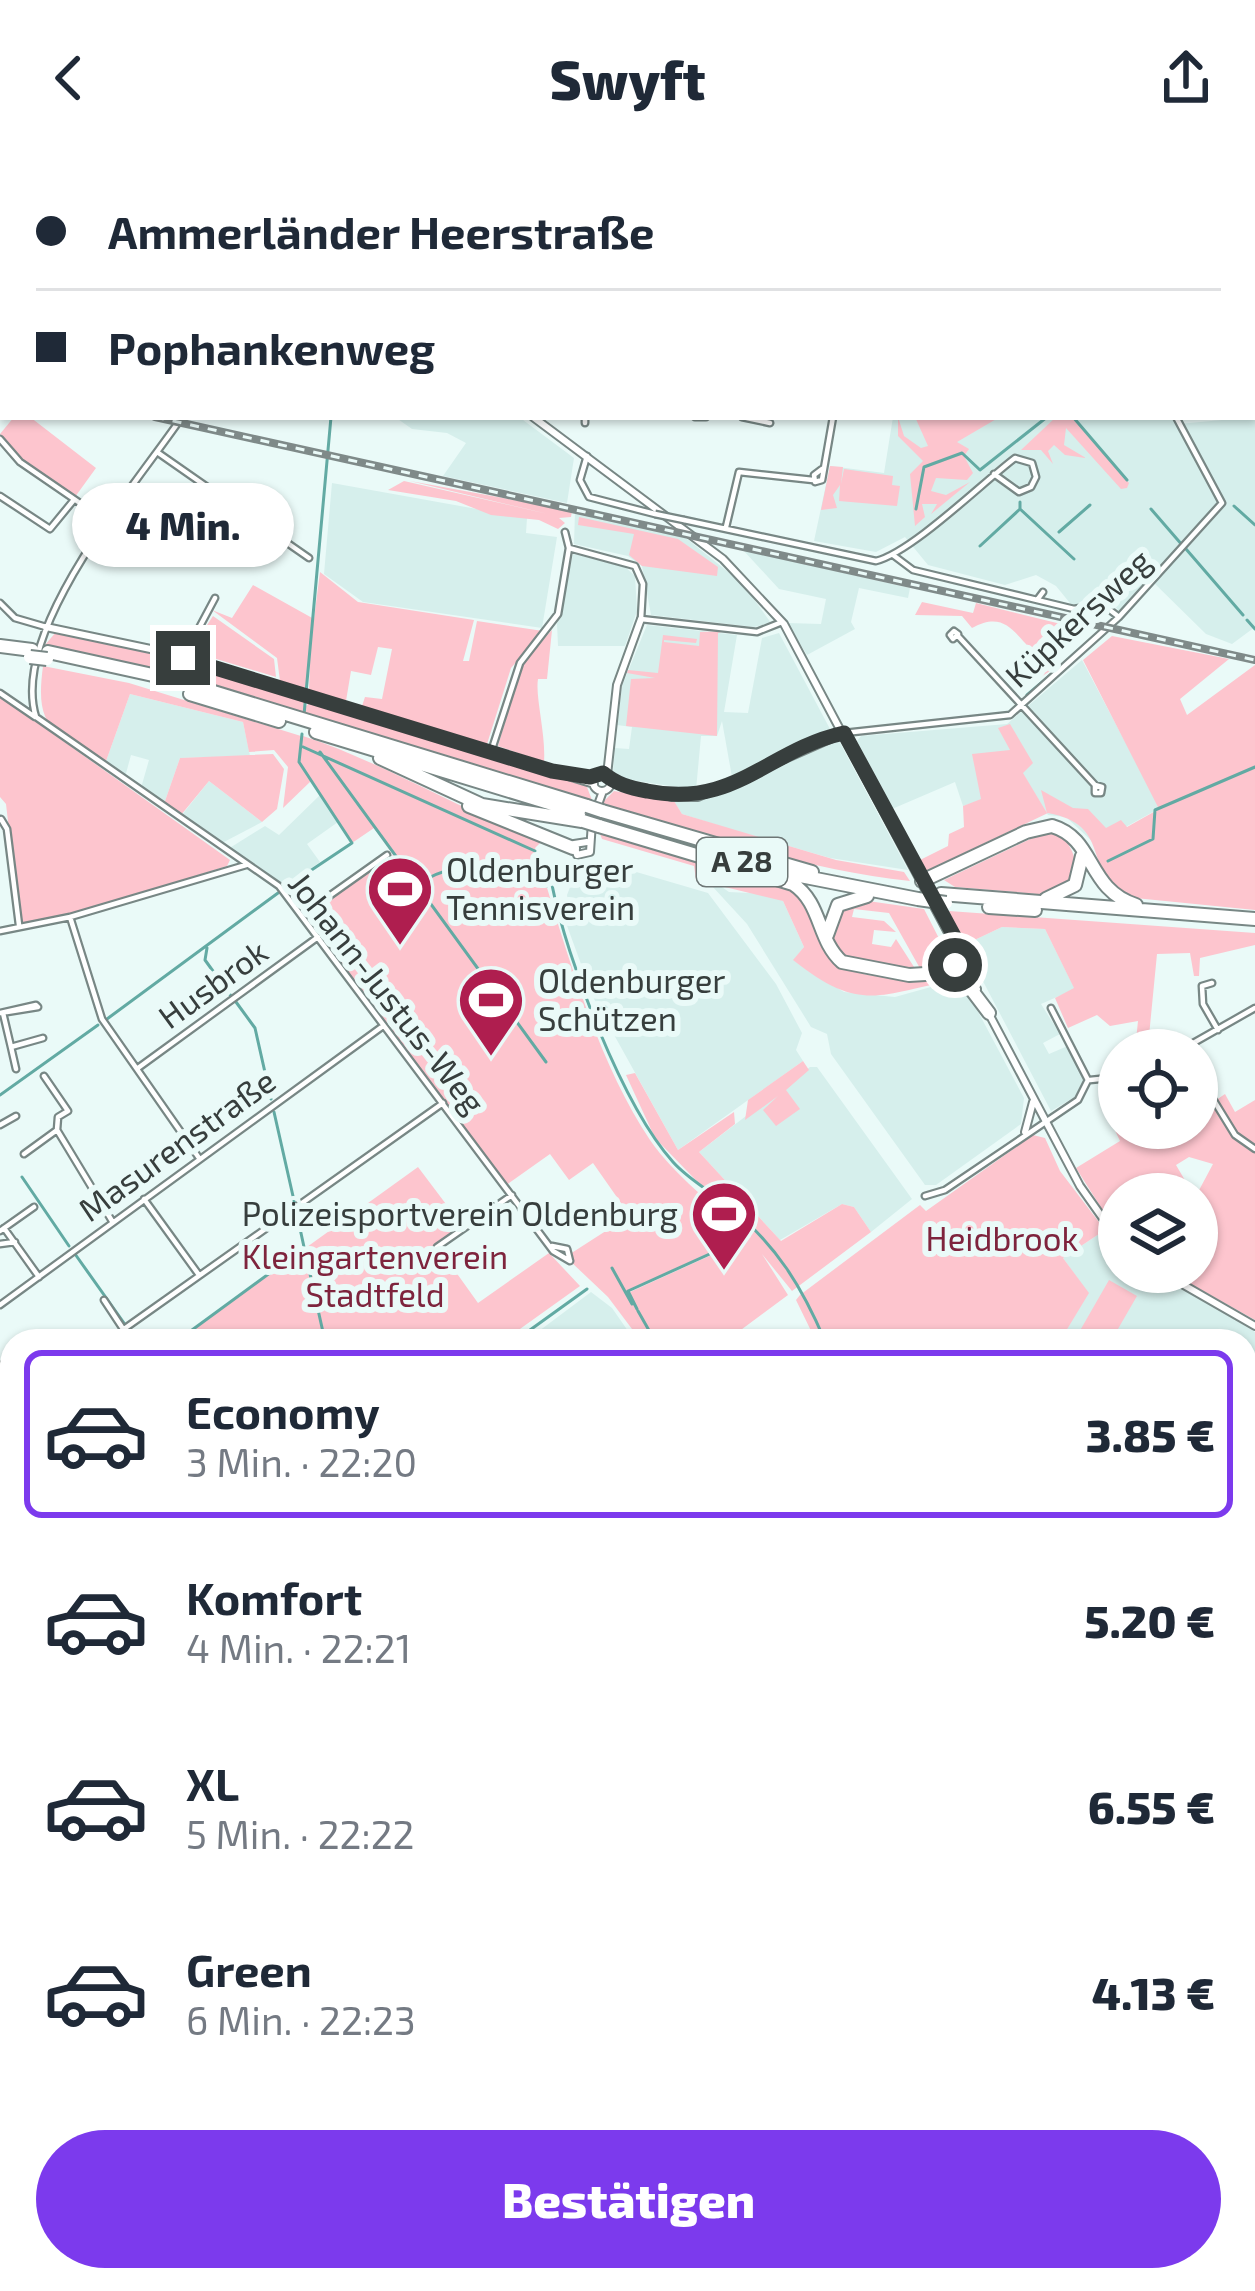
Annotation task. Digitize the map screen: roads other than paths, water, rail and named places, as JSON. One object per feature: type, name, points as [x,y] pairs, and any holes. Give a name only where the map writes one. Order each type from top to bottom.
[{"type":"highway","name":"A 28","points":[[0,650],[155,675],[585,814]]},
{"type":"highway","name":"A 28","points":[[47,656],[792,876],[885,895],[918,890]]},
{"type":"highway","points":[[347,742],[495,820],[581,843]]},
{"type":"highway","points":[[453,795],[505,810],[585,814]]},
{"type":"highway","name":"A 28","points":[[601,819],[944,898],[1255,923]]},
{"type":"highway","points":[[601,819],[793,884],[813,904],[835,957],[854,968],[920,976],[961,974],[989,1013]]},
{"type":"highway","points":[[918,890],[1034,829],[1052,826],[1075,838],[1107,892],[1155,911]]},
{"type":"highway","points":[[1024,901],[1061,896],[1075,885],[1082,860],[1075,838]]},
{"type":"highway","points":[[826,942],[829,919],[841,903],[885,895]]},
{"type":"highway","name":"A 28","points":[[944,898],[1155,911],[1255,923]]},
{"type":"highway","points":[[940,973],[963,961]]},
{"type":"street","points":[[36,717],[36,675],[57,599],[180,420]]},
{"type":"street","points":[[536,420],[723,559],[782,622],[844,733],[918,890],[963,961],[1098,1213]]},
{"type":"street","points":[[756,420],[770,423]]},
{"type":"street","points":[[726,530],[740,472],[813,480],[822,470],[831,420]]},
{"type":"street","name":"Küpkersweg","points":[[844,733],[1002,718],[1119,617],[1222,503],[1178,420]]},
{"type":"street","points":[[0,439],[20,462],[109,523]]},
{"type":"street","points":[[157,452],[309,558]]},
{"type":"street","points":[[586,456],[580,480],[590,497],[869,560],[893,555],[994,474],[1020,457],[1031,463],[1036,477],[1031,488],[1019,492],[994,474]]},
{"type":"street","points":[[0,496],[50,529],[74,500]]},
{"type":"street","points":[[491,752],[520,663],[558,614],[569,548],[566,532]]},
{"type":"street","points":[[569,548],[635,566],[644,584],[641,619],[617,685],[602,782],[581,843]]},
{"type":"street","points":[[893,555],[913,570],[1074,609],[1102,604],[1119,617]]},
{"type":"street","points":[[1037,600],[1043,592]]},
{"type":"street","points":[[183,658],[215,598]]},
{"type":"street","points":[[0,603],[15,618],[46,627],[183,658],[576,777],[676,797],[701,796],[844,733]]},
{"type":"street","points":[[641,619],[757,632],[782,622]]},
{"type":"street","points":[[958,636],[1095,785]]},
{"type":"street","name":"Johann-Justus-Weg","points":[[0,693],[279,886],[512,1195],[552,1246],[570,1261],[568,1249],[552,1246]]},
{"type":"street","points":[[1,819],[20,927]]},
{"type":"street","points":[[294,905],[326,899],[387,855]]},
{"type":"street","points":[[0,931],[70,917],[246,865]]},
{"type":"street","points":[[0,867],[11,866]]},
{"type":"street","points":[[70,917],[101,1019],[200,1159]]},
{"type":"street","name":"Husbrok","points":[[136,1070],[318,938]]},
{"type":"street","points":[[1212,983],[1202,986],[1203,1004],[1217,1029]]},
{"type":"street","points":[[1052,1008],[1088,1080]]},
{"type":"street","points":[[1218,1030],[1255,1008]]},
{"type":"street","points":[[3,1013],[16,1069]]},
{"type":"street","name":"Masurenstraße","points":[[0,1305],[383,1026]]},
{"type":"street","points":[[11,1047],[43,1038]]},
{"type":"street","points":[[44,1076],[68,1111],[57,1120],[57,1130],[112,1221]]},
{"type":"street","points":[[1088,1080],[1098,1079]]},
{"type":"street","points":[[925,1196],[945,1190],[1078,1100],[1088,1080]]},
{"type":"street","points":[[1025,1132],[1033,1099]]},
{"type":"street","points":[[104,1300],[124,1329],[443,1103]]},
{"type":"street","points":[[1218,1107],[1235,1135],[1255,1149]]},
{"type":"street","points":[[0,1125],[16,1116]]},
{"type":"street","points":[[24,1154],[57,1130]]},
{"type":"street","points":[[437,1247],[512,1195]]},
{"type":"street","points":[[144,1199],[199,1275]]},
{"type":"street","points":[[34,1207],[2,1229],[39,1276]]},
{"type":"street","points":[[0,1244],[15,1242]]},
{"type":"street","points":[[1198,1293],[1255,1326]]},
{"type":"waterway","points":[[304,715],[331,420]]},
{"type":"waterway","points":[[916,509],[924,467],[962,453],[980,470],[1043,420]]},
{"type":"waterway","points":[[1076,420],[1127,480]]},
{"type":"waterway","points":[[980,546],[1020,509],[1020,502]]},
{"type":"waterway","points":[[1059,532],[1090,505]]},
{"type":"waterway","points":[[1234,506],[1255,525]]},
{"type":"waterway","points":[[1020,509],[1074,559]]},
{"type":"waterway","points":[[1151,509],[1183,546]]},
{"type":"waterway","points":[[1186,549],[1243,615]]},
{"type":"waterway","points":[[1247,620],[1255,629]]},
{"type":"waterway","points":[[1027,695],[1067,661]]},
{"type":"waterway","points":[[289,885],[352,843],[299,762],[302,734]]},
{"type":"waterway","points":[[301,746],[535,851]]},
{"type":"waterway","points":[[320,752],[546,1062]]},
{"type":"waterway","points":[[1108,861],[1153,839],[1155,810],[1255,767]]},
{"type":"waterway","points":[[416,886],[464,867],[497,869],[547,886]]},
{"type":"waterway","points":[[552,885],[583,991],[616,1069],[654,1137],[686,1175],[747,1222],[775,1253],[819,1329]]},
{"type":"waterway","points":[[107,1019],[278,893]]},
{"type":"waterway","points":[[207,948],[205,960],[231,996]]},
{"type":"waterway","points":[[236,1002],[255,1028],[271,1099]]},
{"type":"waterway","points":[[0,1095],[98,1025]]},
{"type":"waterway","points":[[274,1112],[295,1205]]},
{"type":"waterway","points":[[22,1177],[69,1246]]},
{"type":"waterway","points":[[296,1210],[304,1247]]},
{"type":"waterway","points":[[637,1309],[628,1291],[745,1238]]},
{"type":"waterway","points":[[193,1329],[304,1248]]},
{"type":"waterway","points":[[75,1254],[124,1323]]},
{"type":"waterway","points":[[306,1256],[322,1329]]},
{"type":"waterway","points":[[612,1268],[632,1304]]},
{"type":"waterway","points":[[531,1329],[587,1289]]},
{"type":"waterway","points":[[638,1311],[648,1329]]},
{"type":"railway","points":[[169,420],[1255,660]]},
{"type":"place","name":"Oldenburger Tennisverein","points":[[400,948]]},
{"type":"place","name":"Oldenburger Schützen","points":[[491,1059]]},
{"type":"place","name":"Polizeisportverein Oldenburg","points":[[724,1273]]},
{"type":"park label","name":"Heidbrook","points":[[1002,1239]]},
{"type":"park label","name":"Kleingartenverein Stadtfeld","points":[[375,1276]]}]
